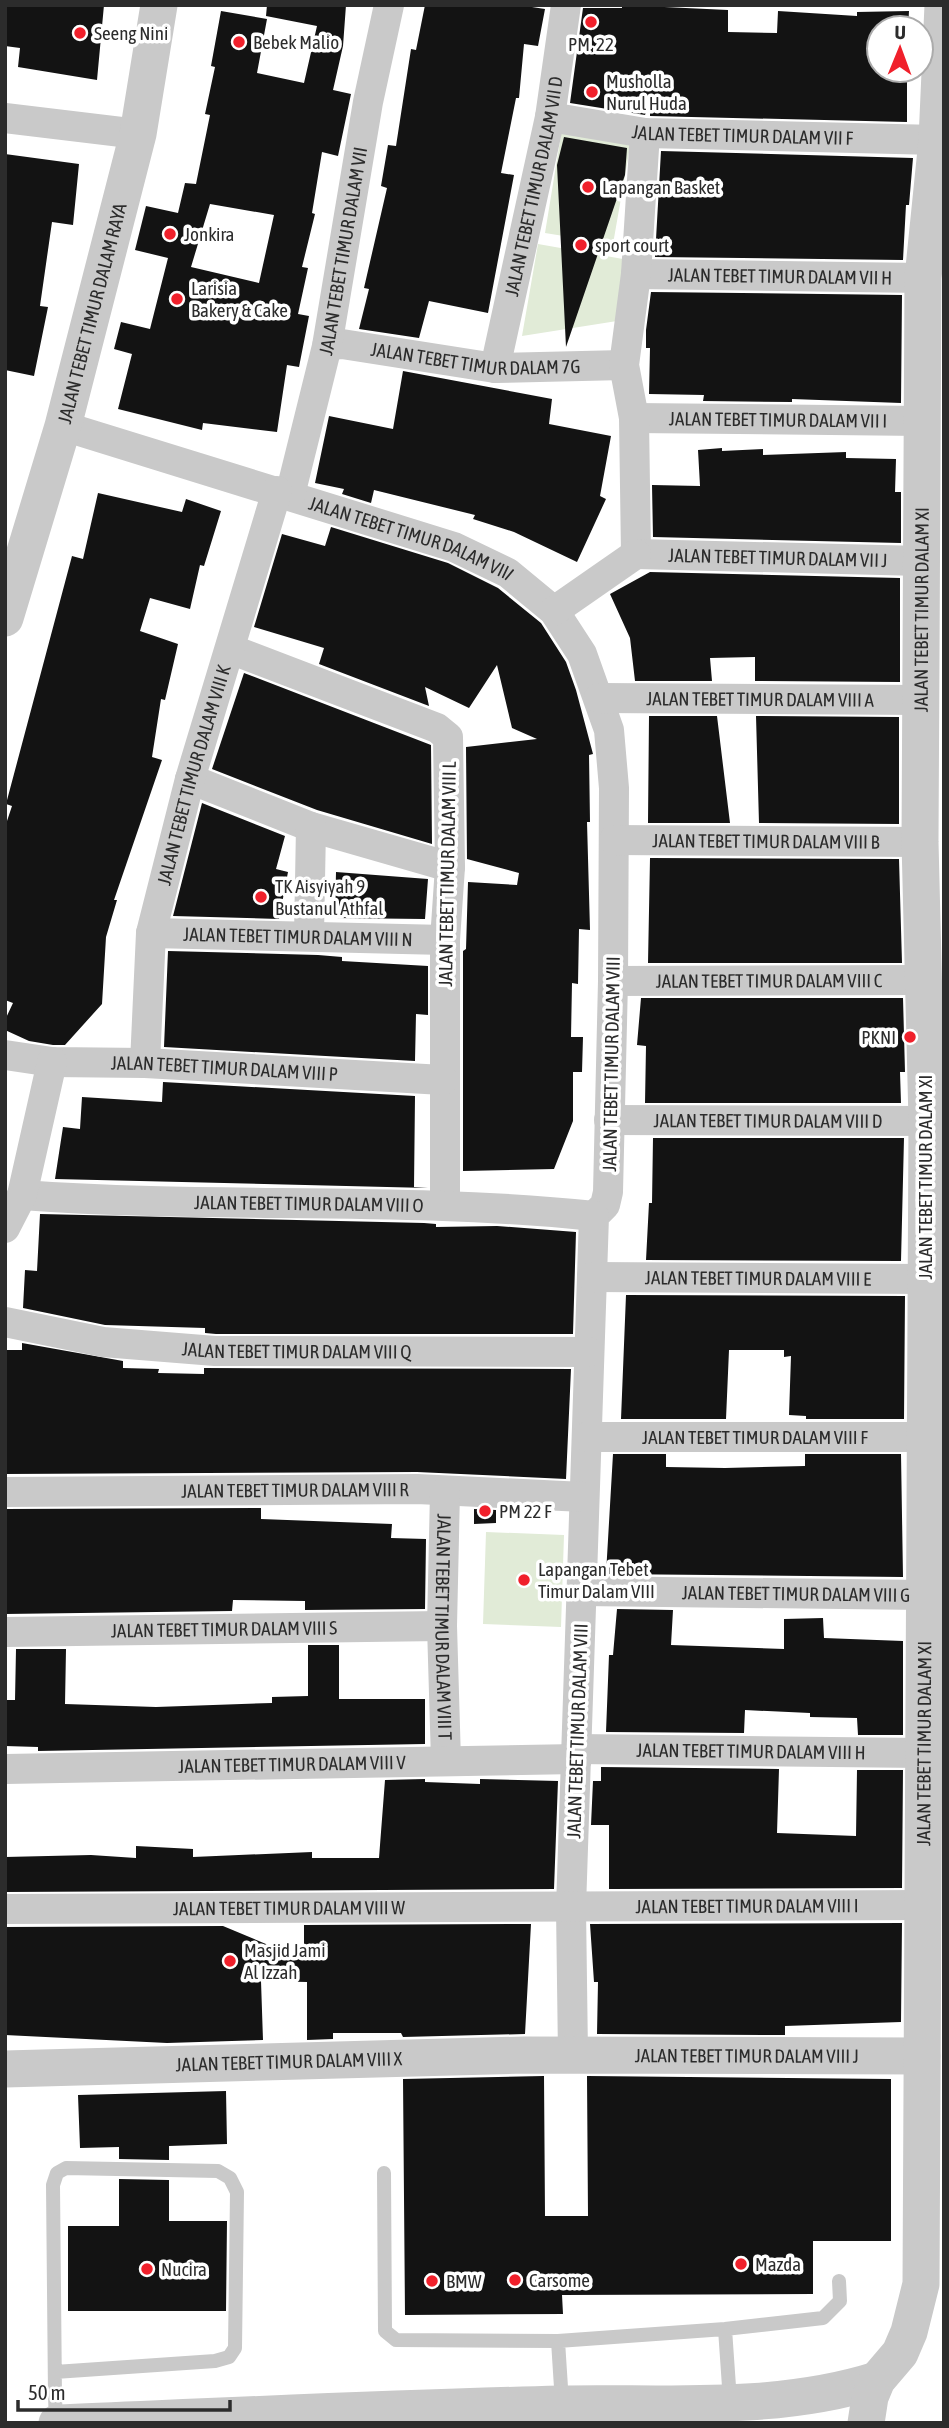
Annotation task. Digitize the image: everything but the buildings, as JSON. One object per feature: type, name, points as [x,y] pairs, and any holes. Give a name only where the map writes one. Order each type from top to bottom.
[{"type":"street","name":"JALAN TEBET TIMUR DALAM RAYA","points":[[5,618],[63,426],[138,134],[159,5]]},
{"type":"street","name":"JALAN TEBET TIMUR DALAM VII","points":[[283,493],[327,346],[368,102],[389,5]]},
{"type":"street","name":"JALAN TEBET TIMUR DALAM VII D","points":[[495,368],[550,117],[566,5]]},
{"type":"street","name":"JALAN TEBET TIMUR DALAM XI","points":[[877,2380],[900,2353],[909,2332],[920,2284],[927,1121],[920,842],[923,700],[923,278],[937,140],[943,5]]},
{"type":"street","name":"JALAN TEBET TIMUR DALAM VII F","points":[[550,117],[645,133],[937,140]]},
{"type":"street","points":[[5,118],[138,134]]},
{"type":"street","points":[[554,611],[636,554],[634,418],[624,365],[636,274],[645,133]]},
{"type":"street","name":"JALAN TEBET TIMUR DALAM VII H","points":[[636,274],[923,278]]},
{"type":"street","name":"JALAN TEBET TIMUR DALAM 7G","points":[[327,346],[342,344],[495,368],[624,365]]},
{"type":"street","name":"JALAN TEBET TIMUR DALAM VII I","points":[[634,418],[922,421]]},
{"type":"street","name":"JALAN TEBET TIMUR DALAM VIII","points":[[63,426],[454,547],[508,573],[554,611],[582,654],[599,698],[609,730],[614,841],[613,981],[607,1199],[594,1216],[571,1908],[573,2055]]},
{"type":"street","name":"JALAN TEBET TIMUR DALAM VIII K","points":[[145,1063],[151,933],[190,779],[230,649],[283,493]]},
{"type":"street","name":"JALAN TEBET TIMUR DALAM VII J","points":[[636,554],[921,562]]},
{"type":"street","name":"JALAN TEBET TIMUR DALAM VIII L","points":[[230,649],[445,733],[449,741],[450,867],[445,940],[443,1080],[445,1206]]},
{"type":"street","name":"JALAN TEBET TIMUR DALAM VIII A","points":[[599,698],[923,700]]},
{"type":"street","points":[[190,779],[310,827],[450,867]]},
{"type":"street","points":[[309,935],[310,827]]},
{"type":"street","name":"JALAN TEBET TIMUR DALAM VIII B","points":[[614,841],[920,842]]},
{"type":"street","name":"JALAN TEBET TIMUR DALAM VIII N","points":[[151,933],[445,940]]},
{"type":"street","name":"JALAN TEBET TIMUR DALAM VIII C","points":[[613,981],[923,980]]},
{"type":"street","name":"JALAN TEBET TIMUR DALAM VIII P","points":[[5,1055],[52,1062],[145,1063],[443,1080]]},
{"type":"street","points":[[5,1228],[22,1195],[52,1062]]},
{"type":"street","name":"JALAN TEBET TIMUR DALAM VIII D","points":[[609,1120],[927,1121]]},
{"type":"street","name":"JALAN TEBET TIMUR DALAM VIII O","points":[[22,1195],[124,1202],[445,1206],[594,1216]]},
{"type":"street","name":"JALAN TEBET TIMUR DALAM VIII E","points":[[592,1277],[924,1279]]},
{"type":"street","name":"JALAN TEBET TIMUR DALAM VIII Q","points":[[5,1322],[103,1342],[215,1351],[589,1352]]},
{"type":"street","name":"JALAN TEBET TIMUR DALAM VIII F","points":[[587,1437],[925,1437]]},
{"type":"street","name":"JALAN TEBET TIMUR DALAM VIII R","points":[[5,1492],[404,1489],[584,1497]]},
{"type":"street","name":"JALAN TEBET TIMUR DALAM VIII T","points":[[445,1492],[442,1626],[446,1760]]},
{"type":"street","name":"JALAN TEBET TIMUR DALAM VIII G","points":[[582,1591],[924,1595]]},
{"type":"street","name":"JALAN TEBET TIMUR DALAM VIII S","points":[[5,1632],[442,1626]]},
{"type":"street","name":"JALAN TEBET TIMUR DALAM VIII H","points":[[577,1754],[923,1753]]},
{"type":"street","name":"JALAN TEBET TIMUR DALAM VIII V","points":[[5,1769],[446,1760],[577,1754]]},
{"type":"street","name":"JALAN TEBET TIMUR DALAM VIII I","points":[[571,1908],[922,1905]]},
{"type":"street","name":"JALAN TEBET TIMUR DALAM VIII W","points":[[5,1909],[571,1908]]},
{"type":"street","name":"JALAN TEBET TIMUR DALAM VIII J","points":[[573,2055],[922,2056]]},
{"type":"street","name":"JALAN TEBET TIMUR DALAM VIII X","points":[[5,2068],[573,2055]]},
{"type":"street","points":[[56,2423],[562,2404],[730,2402],[836,2393],[877,2380]]},
{"type":"street","points":[[866,2422],[870,2397],[877,2380]]},
{"type":"street","points":[[836,2393],[852,2402],[866,2422]]},
{"type":"lane","points":[[55,2372],[215,2361],[229,2357],[235,2348],[237,2192],[230,2178],[218,2171],[66,2168],[57,2173],[53,2185],[55,2372],[56,2423]]},
{"type":"lane","points":[[384,2173],[385,2331],[396,2340],[558,2342],[725,2329],[823,2318],[840,2301],[839,2281]]},
{"type":"lane","points":[[725,2329],[730,2402]]},
{"type":"lane","points":[[558,2342],[562,2404]]},
{"type":"green space","name":"Lapangan Basket","points":[[562,129],[631,141],[613,244],[545,233]]},
{"type":"green space","points":[[538,244],[623,259],[617,321],[522,336]]},
{"type":"green space","name":"Lapangan Tebet Timur Dalam VIII","points":[[486,1532],[564,1535],[561,1627],[483,1624]]},
{"type":"place","name":"PM. 22","points":[[591,22]]},
{"type":"place","name":"Seeng Nini","points":[[80,33]]},
{"type":"place","name":"Bebek Malio","points":[[239,42]]},
{"type":"place","name":"Musholla Nurul Huda","points":[[592,92]]},
{"type":"place","name":"Lapangan Basket","points":[[588,187]]},
{"type":"place","name":"Jonkira","points":[[170,234]]},
{"type":"place","name":"sport court","points":[[581,245]]},
{"type":"place","name":"Larisia Bakery & Cake","points":[[177,299]]},
{"type":"place","name":"TK Aisyiyah 9 Bustanul Athfal","points":[[261,897]]},
{"type":"place","name":"PKNI","points":[[910,1037]]},
{"type":"place","name":"PM 22 F","points":[[485,1511]]},
{"type":"place","name":"Lapangan Tebet Timur Dalam VIII","points":[[524,1580]]},
{"type":"place","name":"Masjid Jami Al Izzah","points":[[230,1961]]},
{"type":"place","name":"Mazda","points":[[741,2264]]},
{"type":"place","name":"Nucira","points":[[147,2269]]},
{"type":"place","name":"Carsome","points":[[515,2280]]},
{"type":"place","name":"BMW","points":[[432,2281]]}]
